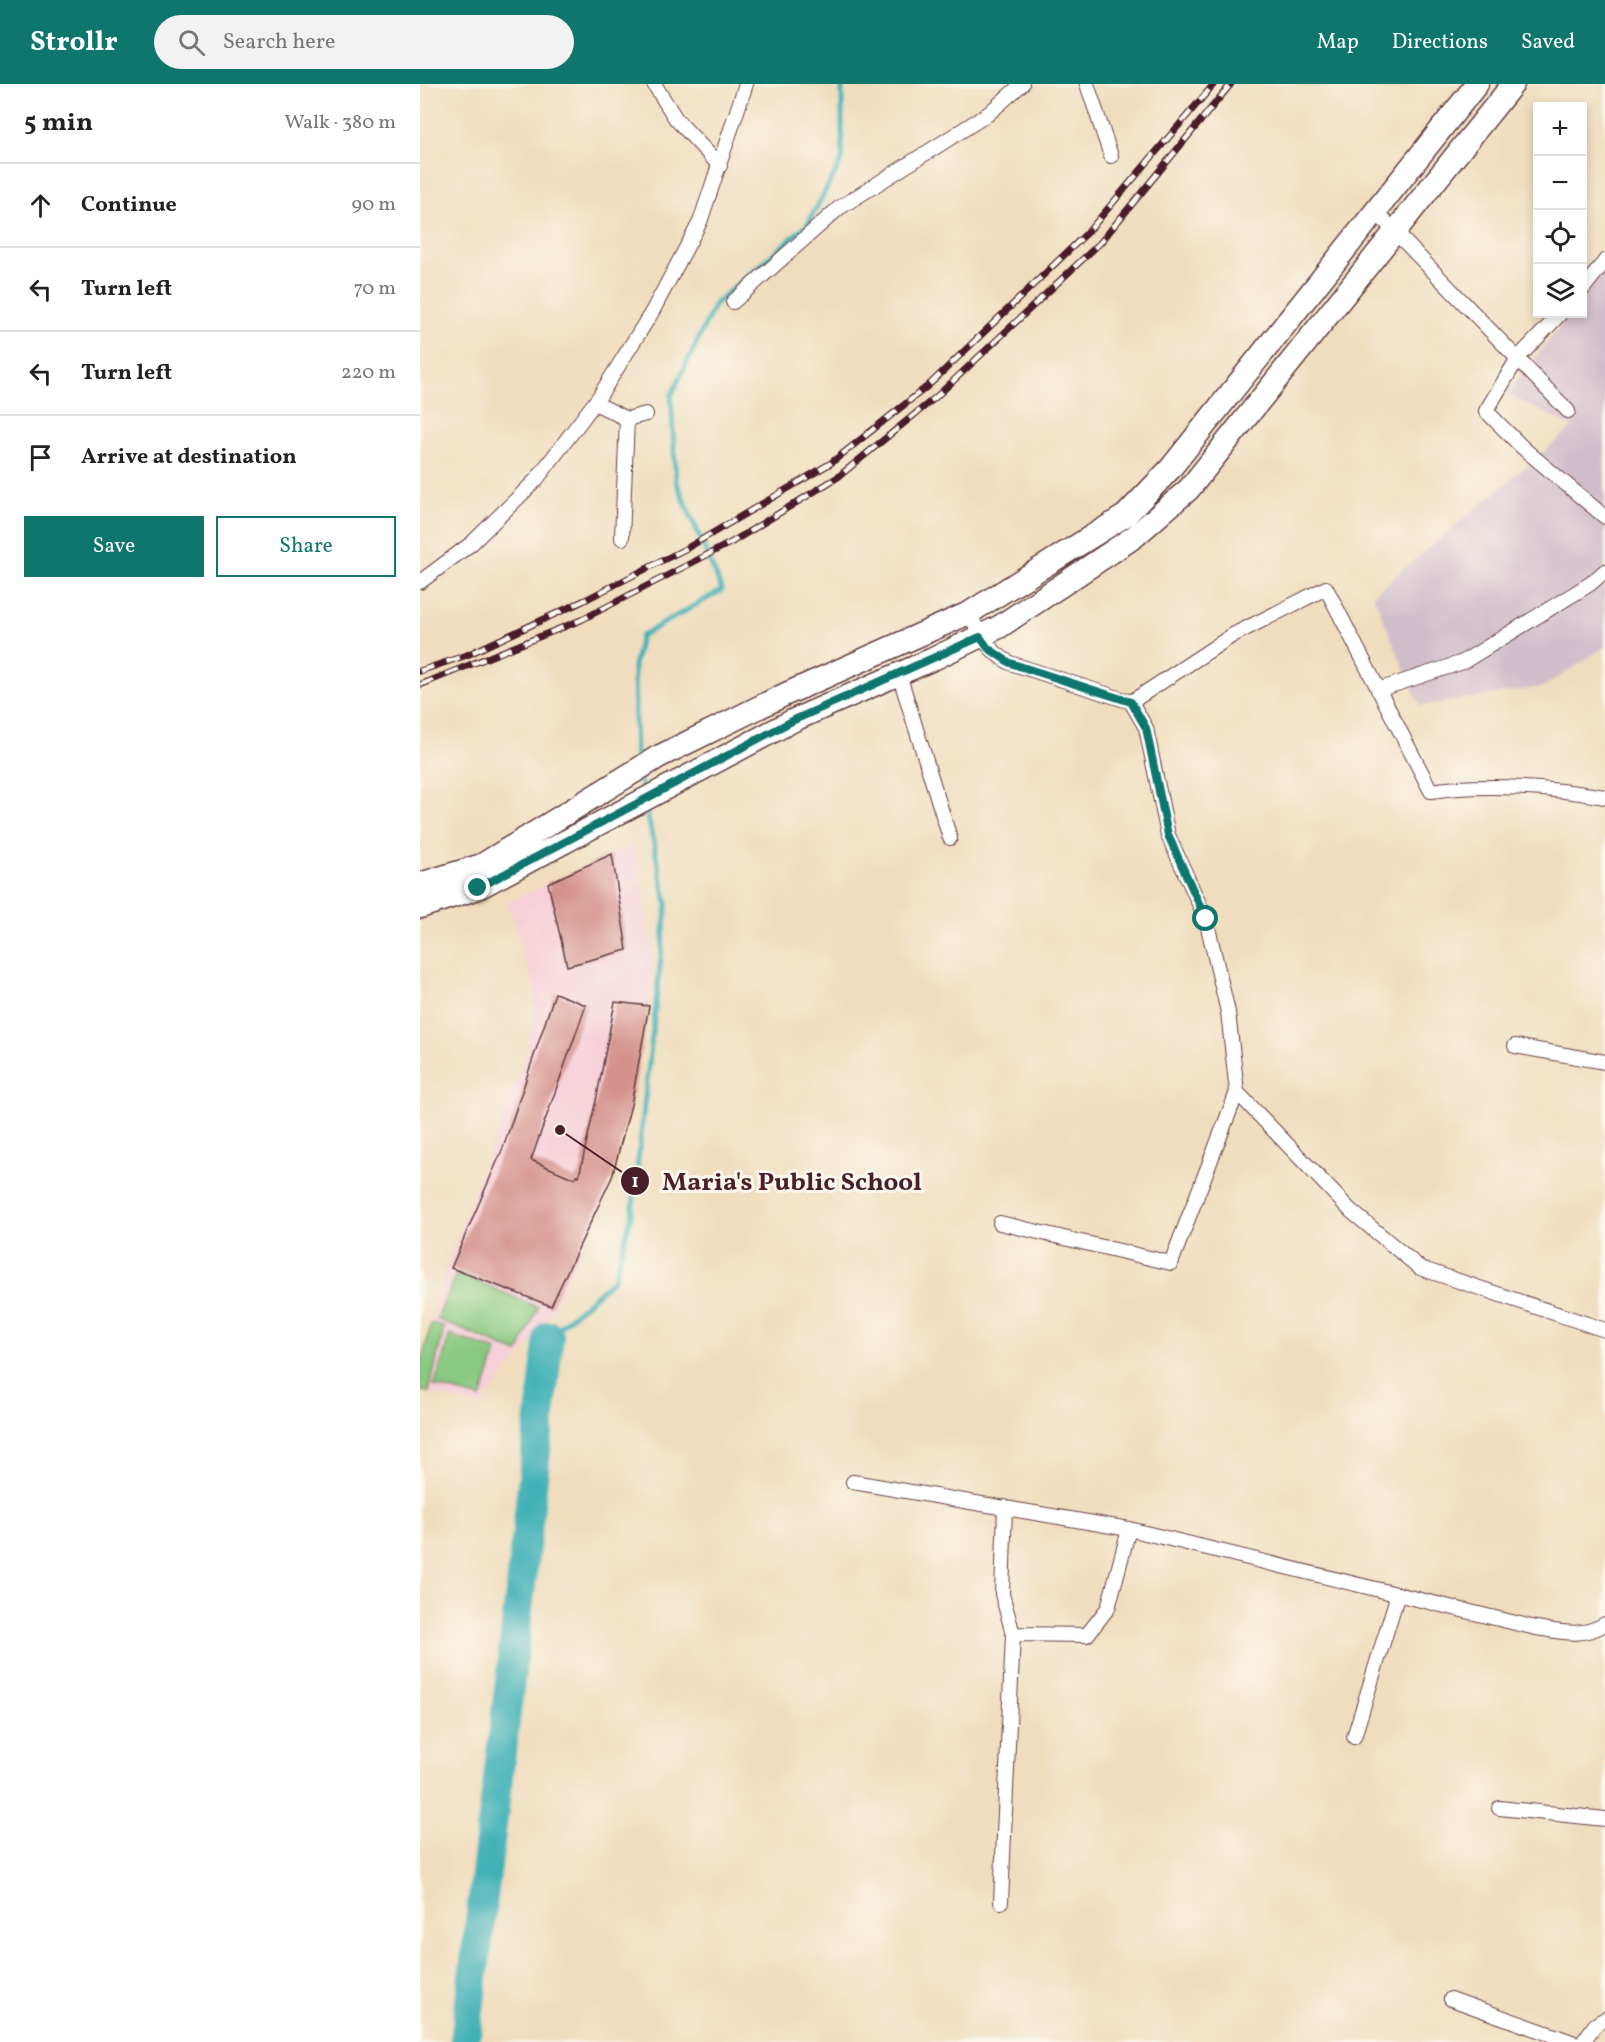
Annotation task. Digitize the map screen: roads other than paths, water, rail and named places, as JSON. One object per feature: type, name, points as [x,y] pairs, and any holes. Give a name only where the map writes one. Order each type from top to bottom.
[{"type":"main road","points":[[420,884],[482,865],[658,757],[786,694],[969,613],[1126,514],[1170,469],[1477,84]]},
{"type":"main road","points":[[420,907],[478,888],[794,720],[980,637],[999,627],[1134,537],[1189,489],[1513,84]]},
{"type":"street","points":[[654,84],[676,119],[720,166]]},
{"type":"street","points":[[420,582],[472,543],[537,480],[595,403],[652,312],[700,222],[746,84]]},
{"type":"street","points":[[733,302],[839,208],[988,114],[1022,84]]},
{"type":"street","points":[[1087,84],[1111,156]]},
{"type":"street","points":[[1376,212],[1568,411]]},
{"type":"street","points":[[1587,284],[1605,261]]},
{"type":"street","points":[[1556,318],[1518,358],[1486,411],[1523,448],[1605,517]]},
{"type":"street","points":[[595,403],[627,419],[646,414]]},
{"type":"street","points":[[622,538],[627,419]]},
{"type":"street","points":[[1378,690],[1463,662],[1590,584],[1605,571]]},
{"type":"street","points":[[1131,702],[1233,634],[1326,588],[1431,791],[1466,788],[1574,791],[1605,797]]},
{"type":"street","points":[[969,613],[988,648],[1010,663],[1131,702],[1146,728],[1168,835],[1206,919],[1228,1012],[1237,1092],[1171,1263],[1000,1223]]},
{"type":"street","points":[[899,674],[950,838]]},
{"type":"street","points":[[1515,1046],[1605,1062]]},
{"type":"street","points":[[1237,1092],[1351,1211],[1420,1268],[1605,1330]]},
{"type":"street","points":[[854,1482],[1129,1529],[1536,1628],[1576,1634],[1595,1630],[1605,1624]]},
{"type":"street","points":[[1001,1902],[1013,1634],[1002,1594],[1005,1507]]},
{"type":"street","points":[[1013,1634],[1087,1635],[1108,1608],[1129,1529]]},
{"type":"street","points":[[1354,1737],[1398,1594]]},
{"type":"street","points":[[1499,1808],[1605,1819]]},
{"type":"street","points":[[1451,1999],[1572,2042]]},
{"type":"street","points":[[1583,2042],[1595,2025],[1605,2019]]},
{"type":"waterway","points":[[636,763],[634,666],[641,636],[722,590],[676,481],[671,396],[715,304],[807,225],[842,160],[842,84]]},
{"type":"waterway","points":[[639,775],[643,795]]},
{"type":"waterway","points":[[549,1336],[614,1279],[632,1213],[667,904],[645,804]]},
{"type":"waterway","points":[[465,2042],[510,1681],[549,1336]]},
{"type":"railway","points":[[420,671],[467,655],[583,601],[689,547],[831,463],[929,385],[1088,232],[1214,84]]},
{"type":"railway","points":[[420,685],[581,620],[732,542],[838,477],[936,397],[1100,243],[1231,84]]},
{"type":"place","name":"Maria's Public School","points":[[560,1130]]}]
